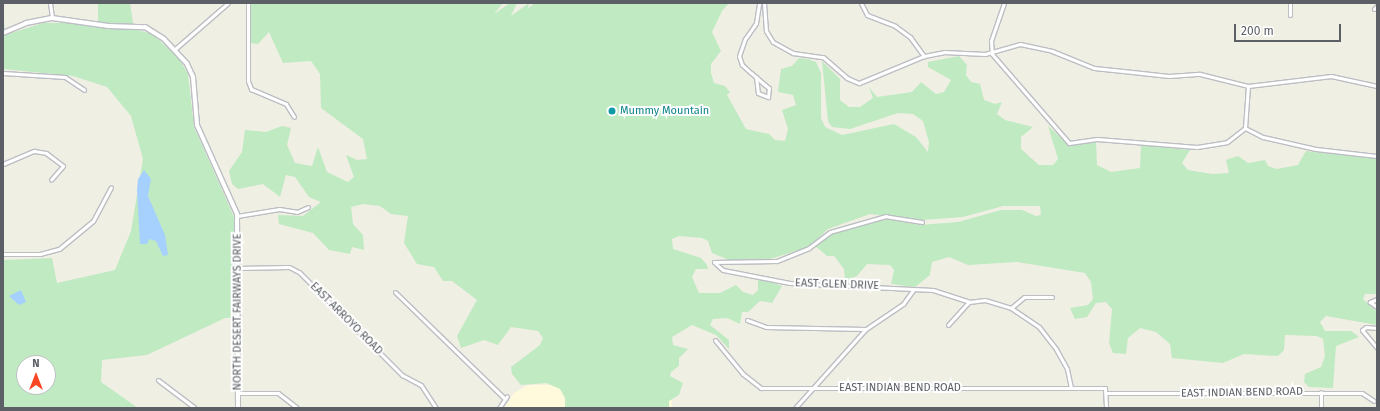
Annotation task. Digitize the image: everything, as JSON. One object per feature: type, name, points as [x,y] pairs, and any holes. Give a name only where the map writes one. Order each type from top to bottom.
[{"type":"street","points":[[50,3],[52,18]]},
{"type":"street","points":[[175,49],[228,3]]},
{"type":"street","points":[[248,3],[248,81],[252,89],[286,104],[294,117]]},
{"type":"street","points":[[756,77],[758,93],[768,97],[768,88],[756,77],[742,65],[739,52],[756,23],[759,3]]},
{"type":"street","points":[[764,3],[766,31],[772,42],[793,53],[823,57],[854,81],[866,82],[924,56],[991,51],[1031,45],[1094,68],[1169,76],[1200,74],[1248,86],[1331,76],[1377,86]]},
{"type":"street","points":[[861,3],[866,15],[895,26],[910,37],[924,56]]},
{"type":"street","points":[[1004,3],[993,34],[991,51],[1069,143],[1097,140],[1197,148],[1227,142],[1245,128],[1248,86]]},
{"type":"street","points":[[1290,3],[1290,15]]},
{"type":"street","points":[[1374,9],[1377,6]]},
{"type":"street","name":"NORTH DESERT FAIRWAYS DRIVE","points":[[3,33],[26,23],[52,18],[108,26],[145,27],[175,49],[192,71],[197,126],[237,216],[238,408]]},
{"type":"street","points":[[3,73],[65,77],[84,90]]},
{"type":"street","points":[[1245,128],[1263,137],[1316,149],[1377,156]]},
{"type":"street","points":[[3,164],[34,151],[46,153],[63,166],[51,180]]},
{"type":"street","points":[[3,254],[40,254],[59,249],[93,221],[111,187]]},
{"type":"street","points":[[237,216],[276,209],[297,212],[308,207]]},
{"type":"street","name":"EAST GLEN DRIVE","points":[[922,222],[886,216],[830,232],[809,248],[776,261],[719,261],[715,264],[723,270],[790,283],[873,284],[913,290],[932,290],[969,302],[985,300],[1011,308],[1039,326],[1056,349],[1067,369],[1071,388]]},
{"type":"street","name":"EAST ARROYO ROAD","points":[[238,268],[289,267],[299,272],[402,375],[421,385],[436,408]]},
{"type":"street","points":[[795,408],[810,389],[866,329],[903,304],[913,290]]},
{"type":"street","points":[[395,292],[505,399]]},
{"type":"street","points":[[1011,308],[1024,297],[1052,297]]},
{"type":"street","points":[[1377,299],[1370,302],[1377,307]]},
{"type":"street","points":[[948,325],[969,302]]},
{"type":"street","points":[[747,320],[766,327],[866,329]]},
{"type":"street","points":[[1377,328],[1366,327],[1362,330],[1377,348]]},
{"type":"street","name":"EAST INDIAN BEND ROAD","points":[[715,340],[756,386],[810,389],[1071,388],[1107,391],[1321,392],[1362,393],[1374,401]]},
{"type":"street","points":[[158,380],[195,408]]},
{"type":"street","points":[[1106,408],[1107,391]]},
{"type":"street","points":[[1321,392],[1321,408]]},
{"type":"street","points":[[238,393],[278,393],[297,408]]},
{"type":"street","points":[[499,408],[507,396]]},
{"type":"shaded area","points":[[671,383],[672,408],[504,408],[514,393],[528,385]]},
{"type":"green space","points":[[3,3],[5,35],[43,23],[72,23],[98,28],[98,3],[130,3],[134,29],[152,34],[178,57],[188,74],[194,127],[234,217],[234,318],[225,318],[147,355],[102,360],[101,382],[138,408],[3,408],[3,260],[52,258],[57,283],[115,270],[131,231],[143,159],[131,116],[107,87],[73,76],[3,69]]},
{"type":"green space","points":[[251,3],[503,3],[494,14],[510,3],[517,3],[511,16],[529,3],[528,8],[535,3],[729,3],[722,11],[712,32],[721,51],[711,64],[711,73],[714,83],[725,86],[730,92],[727,95],[746,129],[769,134],[775,140],[785,141],[788,129],[782,110],[796,105],[793,95],[778,92],[781,69],[792,66],[799,58],[816,62],[821,73],[821,118],[825,127],[842,135],[894,124],[916,137],[928,152],[929,142],[923,121],[913,114],[898,113],[850,129],[832,127],[828,121],[822,61],[840,79],[840,100],[849,107],[860,107],[873,98],[869,87],[877,97],[912,92],[921,82],[936,94],[944,92],[951,80],[928,67],[928,62],[959,56],[967,65],[966,75],[971,82],[980,84],[984,100],[995,104],[1002,102],[997,114],[1005,120],[1033,127],[1021,137],[1021,149],[1039,165],[1053,165],[1058,159],[1048,126],[1069,145],[1096,142],[1097,165],[1111,172],[1140,168],[1141,145],[1190,150],[1182,163],[1188,170],[1212,174],[1229,173],[1226,160],[1238,156],[1248,163],[1265,160],[1268,166],[1277,169],[1298,165],[1306,151],[1377,159],[1377,294],[1365,294],[1363,299],[1377,312],[1377,325],[1326,316],[1320,322],[1325,331],[1351,331],[1359,337],[1336,346],[1333,388],[1309,387],[1304,382],[1305,374],[1321,367],[1325,356],[1323,339],[1317,336],[1285,335],[1284,350],[1278,356],[1244,354],[1223,363],[1172,358],[1170,344],[1156,332],[1140,328],[1128,338],[1126,354],[1113,353],[1109,343],[1112,309],[1106,302],[1096,303],[1087,317],[1075,319],[1070,308],[1088,305],[1093,299],[1091,282],[1085,273],[1017,262],[968,265],[949,257],[932,262],[930,275],[915,287],[891,284],[894,270],[890,265],[867,264],[857,276],[845,280],[844,269],[834,256],[827,256],[815,246],[830,234],[865,222],[885,219],[920,225],[958,222],[1001,210],[1022,210],[1036,216],[1041,215],[1040,206],[1003,206],[963,217],[922,220],[870,214],[828,229],[809,247],[770,259],[732,261],[712,253],[708,241],[702,238],[679,236],[672,239],[673,249],[701,258],[707,265],[708,269],[696,269],[692,277],[699,293],[720,293],[736,285],[743,292],[753,295],[758,290],[758,279],[782,286],[772,303],[760,301],[748,312],[742,312],[740,324],[727,318],[713,319],[710,325],[729,340],[729,349],[716,335],[692,325],[672,337],[673,345],[688,349],[679,358],[679,366],[671,372],[670,376],[683,383],[679,395],[669,401],[669,408],[565,408],[565,398],[560,389],[546,383],[521,385],[512,374],[511,367],[540,345],[543,338],[538,331],[511,327],[498,345],[484,340],[461,348],[457,336],[477,300],[452,281],[443,281],[434,267],[417,264],[404,243],[408,216],[391,214],[380,206],[363,204],[351,207],[353,224],[363,235],[364,250],[352,247],[350,254],[329,250],[313,233],[279,224],[278,215],[303,216],[321,202],[309,197],[295,177],[286,175],[280,197],[263,184],[238,189],[232,184],[229,171],[242,152],[245,130],[266,132],[282,126],[291,128],[287,145],[295,163],[312,166],[318,147],[327,172],[348,182],[354,177],[346,155],[357,160],[367,159],[363,139],[321,108],[320,74],[311,61],[283,63],[269,32],[258,44],[251,43]]},
{"type":"water","points":[[144,170],[151,179],[148,196],[165,235],[168,255],[163,256],[156,241],[149,239],[147,244],[140,244],[137,190],[138,179]]},
{"type":"water","points":[[21,290],[26,302],[19,305],[9,296]]},
{"type":"place","name":"Mummy Mountain","points":[[612,111]]}]
